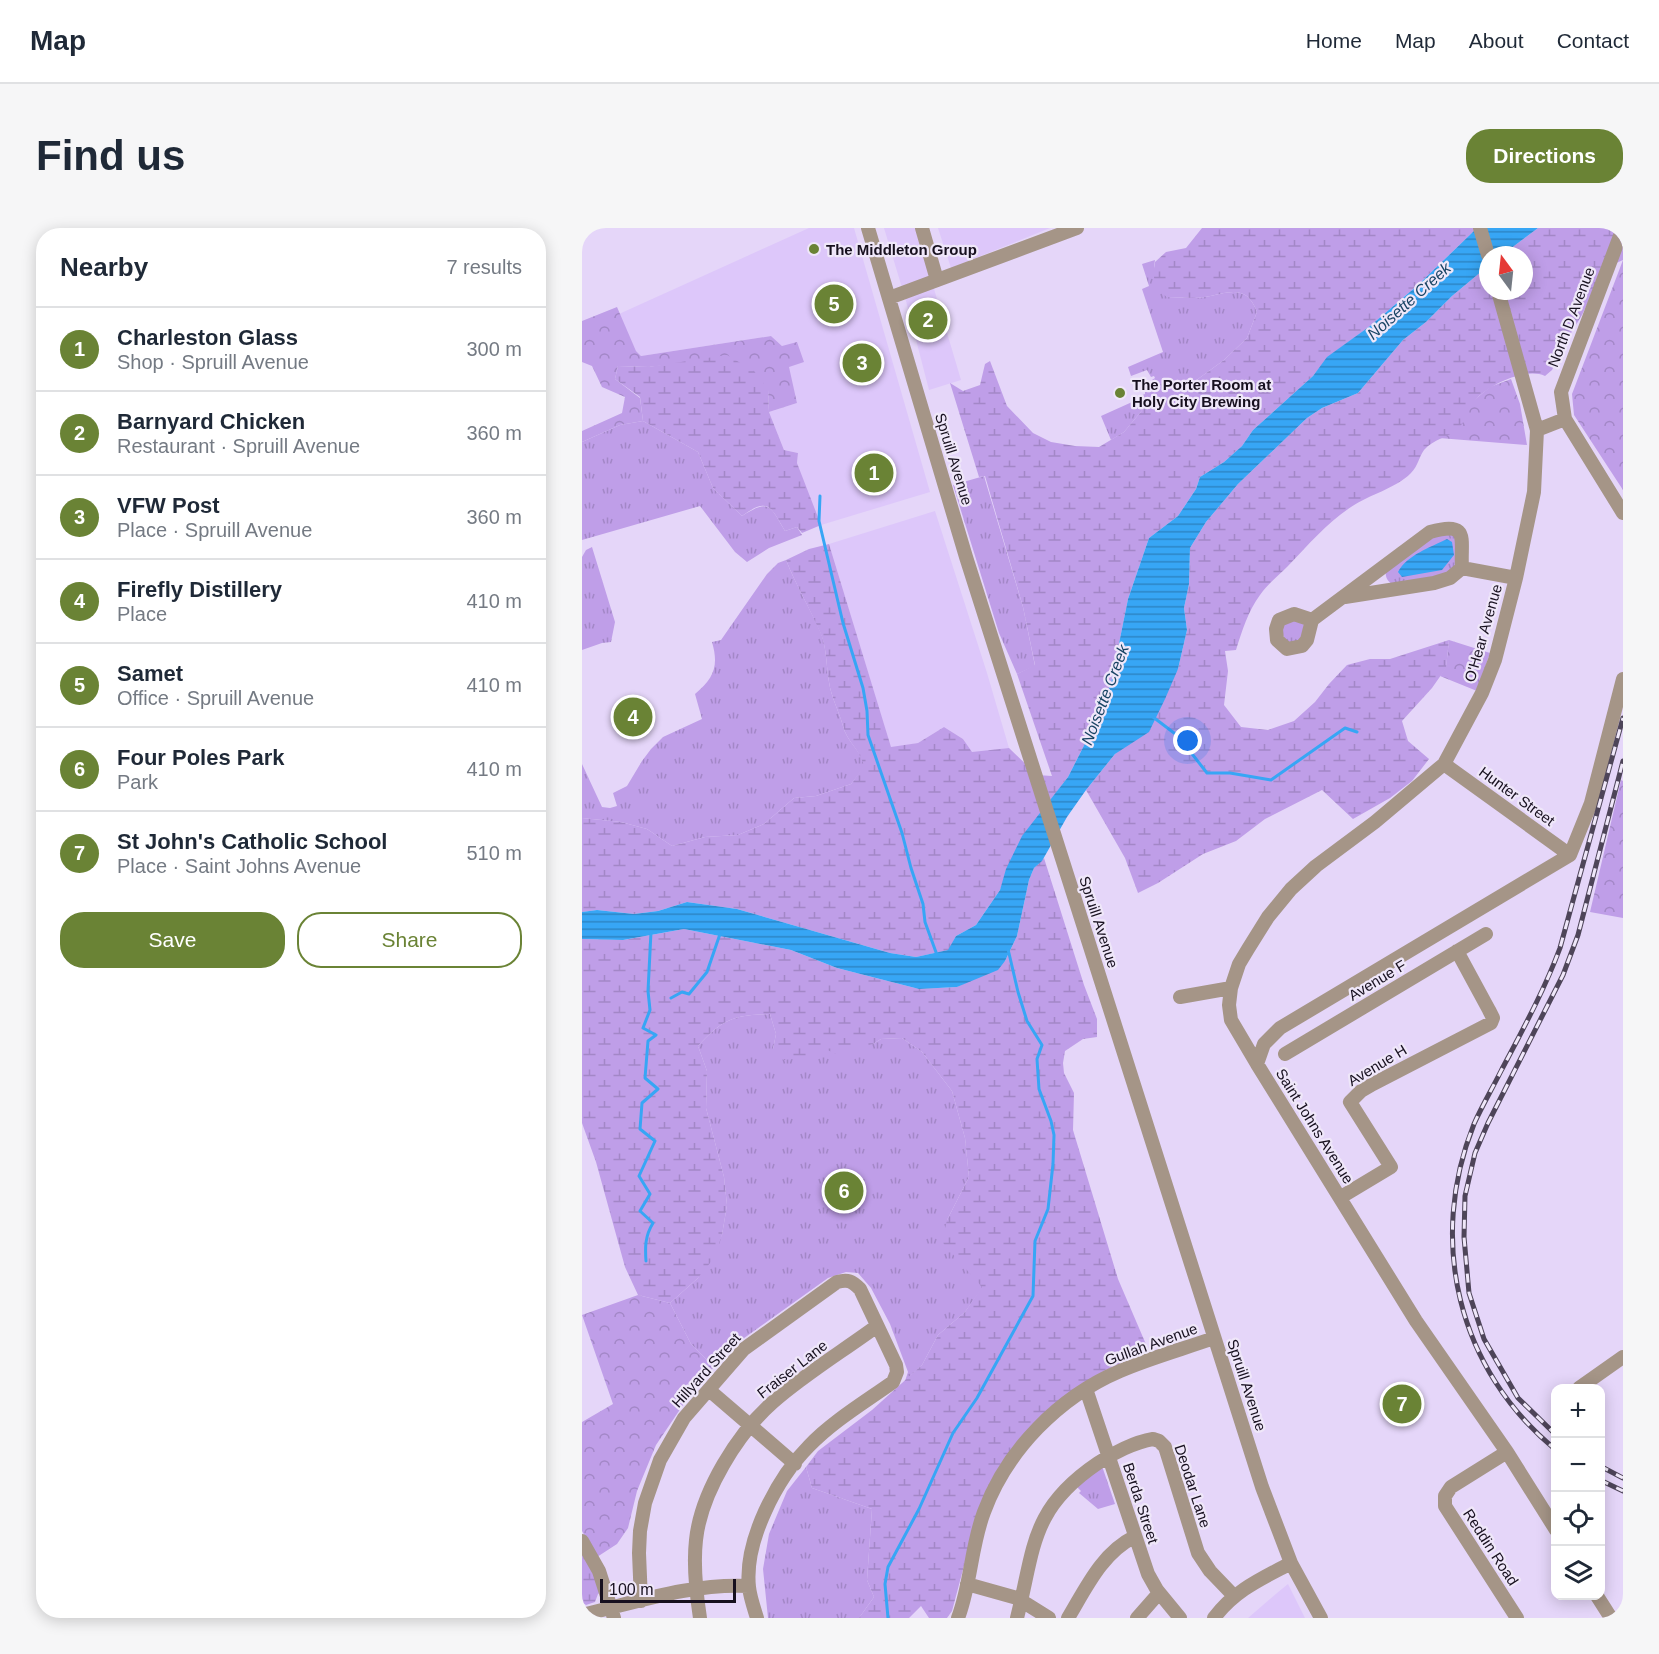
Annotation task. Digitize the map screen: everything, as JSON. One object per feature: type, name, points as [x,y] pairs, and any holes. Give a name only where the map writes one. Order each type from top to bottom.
[{"type":"street","name":"Spruill Avenue","points":[[868,228],[966,557],[1262,1487],[1291,1563],[1321,1618]]},
{"type":"street","points":[[922,228],[937,280]]},
{"type":"street","points":[[889,298],[1077,228]]},
{"type":"street","points":[[1480,228],[1485,246]]},
{"type":"street","name":"North D Avenue","points":[[1565,419],[1561,392],[1623,228]]},
{"type":"street","name":"O'Hear Avenue","points":[[1257,1064],[1231,1020],[1229,1005],[1231,988],[1239,964],[1268,917],[1291,890],[1316,866],[1375,822],[1444,764],[1482,693],[1495,660],[1516,578],[1534,492],[1538,430],[1501,300]]},
{"type":"street","points":[[1538,430],[1565,419],[1623,513]]},
{"type":"street","points":[[1312,620],[1430,532],[1447,527],[1458,531],[1464,540],[1461,555],[1462,568]]},
{"type":"street","points":[[1462,568],[1516,578]]},
{"type":"street","points":[[1345,597],[1434,583],[1450,578],[1462,568]]},
{"type":"street","points":[[1377,570],[1390,590]]},
{"type":"street","points":[[1570,855],[1591,803],[1623,679]]},
{"type":"street","name":"Hunter Street","points":[[1444,764],[1570,855]]},
{"type":"street","name":"Saint Johns Avenue","points":[[1551,1522],[1507,1452],[1416,1321],[1257,1064],[1264,1044],[1280,1028],[1570,855]]},
{"type":"street","name":"Avenue F","points":[[1285,1054],[1486,934]]},
{"type":"street","name":"Avenue H","points":[[1341,1197],[1391,1167],[1350,1102],[1373,1084],[1491,1023],[1493,1018],[1457,951]]},
{"type":"street","points":[[1180,997],[1231,988]]},
{"type":"street","name":"Hillyard Street","points":[[641,1600],[640,1531],[645,1503],[660,1460],[684,1418],[744,1349],[837,1282],[848,1280],[854,1282],[860,1289],[896,1365],[896,1377],[893,1382],[823,1433],[807,1448],[795,1464]]},
{"type":"street","name":"Fraiser Lane","points":[[699,1618],[695,1589],[696,1540],[701,1517],[721,1469],[751,1427],[773,1403],[877,1326]]},
{"type":"street","name":"Gullah Avenue","points":[[958,1618],[983,1513],[1015,1454],[1037,1429],[1064,1404],[1118,1371],[1215,1338]]},
{"type":"street","points":[[1586,1384],[1623,1357]]},
{"type":"street","name":"Berda Street","points":[[1086,1389],[1148,1574],[1159,1593],[1180,1618]]},
{"type":"street","points":[[709,1390],[795,1464],[766,1507],[756,1532],[749,1586],[757,1618]]},
{"type":"street","name":"Deodar Lane","points":[[1017,1618],[1033,1544],[1044,1517],[1066,1488],[1083,1473],[1108,1457],[1147,1440],[1159,1441],[1165,1448],[1198,1553],[1210,1571],[1234,1596]]},
{"type":"street","name":"Reddin Road","points":[[1507,1452],[1451,1487],[1445,1496],[1445,1506],[1517,1618]]},
{"type":"street","points":[[1068,1618],[1107,1558],[1115,1549],[1134,1537]]},
{"type":"street","points":[[582,1541],[599,1571],[612,1613]]},
{"type":"street","points":[[1214,1618],[1241,1590],[1291,1563]]},
{"type":"street","points":[[967,1584],[1021,1601],[1049,1618]]},
{"type":"street","points":[[582,1616],[612,1613],[641,1600],[706,1586],[749,1586]]},
{"type":"street","points":[[1137,1618],[1159,1593]]},
{"type":"street","points":[[1600,1600],[1611,1618]]},
{"type":"shaded area","points":[[809,228],[854,228],[930,492],[821,525],[797,463],[798,453],[784,450],[769,412],[797,403],[782,346],[771,336],[641,356],[636,351],[619,314]]},
{"type":"shaded area","points":[[884,228],[916,228],[961,380],[929,390]]},
{"type":"shaded area","points":[[938,228],[1050,228],[951,268]]},
{"type":"shaded area","points":[[935,511],[1009,748],[972,753],[963,739],[944,727],[918,743],[891,748],[829,544]]},
{"type":"shaded area","points":[[1288,1584],[1305,1618],[1248,1618],[1277,1593]]},
{"type":"green space","points":[[1202,228],[1477,228],[1418,285],[1370,326],[1328,357],[1313,376],[1253,430],[1242,446],[1224,462],[1200,477],[1196,489],[1178,516],[1149,538],[1128,599],[1111,683],[1100,714],[1068,777],[1040,814],[1012,858],[1000,890],[976,925],[956,936],[949,950],[916,957],[890,953],[737,909],[687,902],[658,911],[634,914],[597,910],[582,912],[582,818],[621,822],[647,829],[672,846],[705,837],[738,835],[764,824],[794,798],[816,796],[851,784],[864,766],[860,755],[847,737],[831,693],[822,638],[786,560],[809,549],[829,544],[891,747],[918,743],[944,727],[963,739],[972,752],[1009,748],[1037,775],[1052,776],[1017,674],[1035,665],[1023,607],[985,476],[979,477],[950,383],[963,391],[980,385],[985,364],[990,361],[1007,406],[1033,433],[1051,442],[1099,447],[1124,432],[1144,408],[1160,400],[1179,398],[1187,387],[1224,360],[1247,338],[1257,312],[1253,303],[1242,293],[1229,292],[1186,298],[1167,297],[1159,290],[1154,278],[1155,262],[1166,252],[1186,248]]},
{"type":"green space","points":[[1538,228],[1623,228],[1623,260],[1605,268],[1552,370],[1545,376],[1528,374],[1508,379],[1481,394],[1459,428],[1424,450],[1405,479],[1358,502],[1334,520],[1263,591],[1249,614],[1236,650],[1225,651],[1228,671],[1224,705],[1241,727],[1268,730],[1294,721],[1315,702],[1347,665],[1370,659],[1390,659],[1449,640],[1446,668],[1432,688],[1402,721],[1408,741],[1429,759],[1412,781],[1390,798],[1353,819],[1322,790],[1265,819],[1236,841],[1203,854],[1138,893],[1125,858],[1086,790],[1115,754],[1124,747],[1178,669],[1187,630],[1184,608],[1189,584],[1190,548],[1206,522],[1238,484],[1307,418],[1322,408],[1358,393],[1403,340],[1479,274],[1479,300],[1533,300],[1533,246],[1514,246]]},
{"type":"green space","points":[[1155,260],[1154,267],[1167,297],[1200,298],[1229,292],[1242,293],[1253,303],[1257,312],[1247,338],[1224,360],[1187,387],[1179,398],[1144,408],[1124,432],[1111,440],[1101,416],[1141,398],[1140,396],[1145,392],[1156,387],[1152,380],[1154,376],[1151,377],[1147,370],[1131,376],[1128,367],[1163,352],[1142,289],[1149,286],[1142,264]]},
{"type":"green space","points":[[1623,260],[1623,490],[1574,415],[1572,394]]},
{"type":"green space","points":[[617,307],[636,351],[641,356],[771,336],[782,346],[797,342],[804,362],[789,367],[797,403],[769,412],[768,390],[685,363],[648,367],[618,366],[615,379],[640,398],[643,421],[620,425],[582,442],[582,431],[622,413],[625,397],[602,387],[592,366],[582,362],[582,321]]},
{"type":"green space","points":[[727,355],[754,371],[768,389],[769,412],[784,450],[798,453],[797,463],[821,525],[802,533],[797,527],[785,531],[772,511],[764,506],[742,516],[713,488],[698,452],[643,421],[640,397],[615,379],[618,366],[648,367]]},
{"type":"green space","points":[[1511,379],[1520,404],[1527,445],[1439,438],[1458,428],[1473,401],[1490,387]]},
{"type":"green space","points":[[643,421],[698,452],[713,488],[742,516],[758,507],[768,507],[785,531],[797,527],[802,535],[769,548],[747,562],[735,552],[700,506],[582,540],[582,442],[620,425]]},
{"type":"green space","points":[[984,476],[1023,607],[1035,666],[1017,674],[999,633],[953,485]]},
{"type":"green space","points":[[1443,531],[1456,536],[1457,548],[1456,563],[1446,575],[1393,585],[1389,581],[1386,568]]},
{"type":"green space","points":[[592,547],[615,622],[611,642],[582,650],[582,557],[586,550]]},
{"type":"green space","points":[[786,560],[822,637],[830,688],[845,732],[865,766],[851,784],[816,796],[794,798],[764,824],[738,835],[705,837],[672,846],[647,829],[621,822],[582,818],[582,764],[602,807],[617,806],[613,793],[627,786],[651,749],[663,737],[702,719],[695,694],[711,677],[715,665],[712,642],[721,640],[767,574],[778,563]]},
{"type":"green space","points":[[1285,621],[1301,621],[1304,625],[1300,643],[1285,642],[1281,627]]},
{"type":"green space","points":[[1449,640],[1490,653],[1477,691],[1440,676],[1446,667]]},
{"type":"green space","points":[[1621,780],[1623,781],[1623,918],[1590,912]]},
{"type":"green space","points":[[1044,858],[1097,1019],[1097,1037],[1083,1039],[1065,1051],[1064,1073],[1074,1093],[1073,1130],[1118,1279],[1148,1349],[1145,1353],[1104,1371],[1049,1408],[978,1513],[952,1611],[947,1618],[929,1618],[921,1606],[909,1618],[859,1618],[874,1597],[867,1580],[872,1509],[812,1488],[806,1467],[818,1451],[872,1410],[922,1365],[938,1335],[965,1312],[982,1287],[942,1242],[947,1220],[969,1177],[965,1138],[952,1091],[922,1052],[902,1038],[881,1039],[873,1044],[836,1054],[823,1048],[809,1056],[783,1060],[773,1049],[776,1034],[770,1014],[738,1017],[722,1024],[698,1046],[707,1071],[706,1108],[724,1177],[727,1205],[722,1235],[714,1258],[698,1278],[670,1303],[638,1295],[625,1267],[596,1162],[582,1123],[582,939],[623,940],[684,929],[791,950],[837,968],[919,989],[957,987],[1005,961],[1017,936],[1029,880],[1034,868]]},
{"type":"green space","points":[[770,1014],[776,1034],[773,1049],[873,1044],[881,1039],[902,1038],[922,1052],[952,1091],[965,1138],[969,1177],[947,1220],[971,1273],[983,1287],[965,1312],[938,1335],[922,1365],[905,1381],[908,1372],[890,1324],[871,1288],[858,1273],[846,1272],[828,1278],[740,1341],[714,1367],[691,1344],[670,1303],[698,1278],[722,1235],[727,1205],[724,1177],[706,1108],[707,1071],[698,1046],[722,1024],[730,1020]]},
{"type":"green space","points":[[638,1295],[670,1303],[691,1344],[714,1367],[685,1402],[656,1445],[637,1491],[628,1528],[617,1544],[597,1557],[582,1531],[582,1422],[613,1404],[582,1315]]},
{"type":"green space","points":[[1102,1466],[1115,1504],[1098,1509],[1079,1493],[1081,1491],[1075,1485]]},
{"type":"green space","points":[[806,1467],[812,1488],[872,1509],[867,1580],[874,1597],[859,1618],[768,1618],[763,1569],[769,1534],[787,1491]]},
{"type":"green space","points":[[582,1547],[601,1592],[595,1602],[586,1605],[582,1602]]},
{"type":"water","name":"Noisette Creek","points":[[1477,228],[1538,228],[1514,246],[1479,246],[1479,274],[1403,340],[1358,393],[1322,408],[1307,418],[1238,484],[1206,522],[1190,548],[1189,584],[1184,608],[1187,630],[1178,669],[1165,699],[1149,732],[1115,754],[1086,790],[1067,817],[1042,861],[1034,868],[1029,880],[1017,936],[998,970],[957,987],[919,989],[837,968],[791,950],[684,929],[623,940],[582,939],[582,912],[597,910],[634,914],[658,911],[687,902],[737,909],[890,953],[916,957],[948,950],[956,936],[976,925],[1000,890],[1006,869],[1022,836],[1068,777],[1100,714],[1111,683],[1128,599],[1149,538],[1178,516],[1196,489],[1200,477],[1224,462],[1242,446],[1253,430],[1313,376],[1327,357],[1370,326],[1418,285]]},
{"type":"water","points":[[1447,539],[1452,542],[1454,555],[1442,570],[1402,577],[1398,572],[1413,556]]},
{"type":"waterway","points":[[820,496],[819,521],[843,623],[863,688],[868,735],[902,833],[923,904],[925,922],[937,955]]},
{"type":"waterway","points":[[1153,717],[1178,736],[1207,773],[1230,773],[1271,780],[1345,728],[1357,732]]},
{"type":"waterway","points":[[646,1261],[646,1242],[653,1223],[640,1211],[650,1194],[639,1176],[655,1141],[640,1129],[642,1103],[658,1089],[645,1078],[648,1041],[656,1035],[643,1028],[650,1010],[648,991],[651,932]]},
{"type":"waterway","points":[[671,998],[682,992],[689,994],[707,972],[720,934]]},
{"type":"waterway","points":[[888,1618],[885,1584],[888,1567],[919,1509],[953,1433],[977,1398],[1033,1296],[1035,1241],[1048,1209],[1054,1135],[1039,1089],[1037,1059],[1042,1045],[1027,1021],[1008,949]]},
{"type":"railway","points":[[1551,1445],[1522,1418],[1495,1382],[1475,1343],[1461,1301],[1453,1257],[1453,1213],[1460,1168],[1474,1124],[1532,1011],[1560,948],[1623,718]]},
{"type":"railway","points":[[1551,1430],[1518,1398],[1484,1339],[1469,1293],[1464,1237],[1465,1196],[1475,1153],[1563,975],[1578,935],[1623,761]]},
{"type":"railway","points":[[1605,1469],[1623,1478]]},
{"type":"railway","points":[[1605,1482],[1623,1491]]},
{"type":"place","name":"The Middleton Group","points":[[814,249]]},
{"type":"place","name":"Samet","points":[[834,304]]},
{"type":"place","name":"Barnyard Chicken","points":[[928,320]]},
{"type":"place","name":"VFW Post","points":[[862,363]]},
{"type":"place","name":"The Porter Room at Holy City Brewing","points":[[1120,393]]},
{"type":"place","name":"Charleston Glass","points":[[874,473]]},
{"type":"place","name":"Firefly Distillery","points":[[633,717]]},
{"type":"place","name":"Four Poles Park","points":[[844,1191]]},
{"type":"place","name":"St John's Catholic School","points":[[1402,1404]]}]
